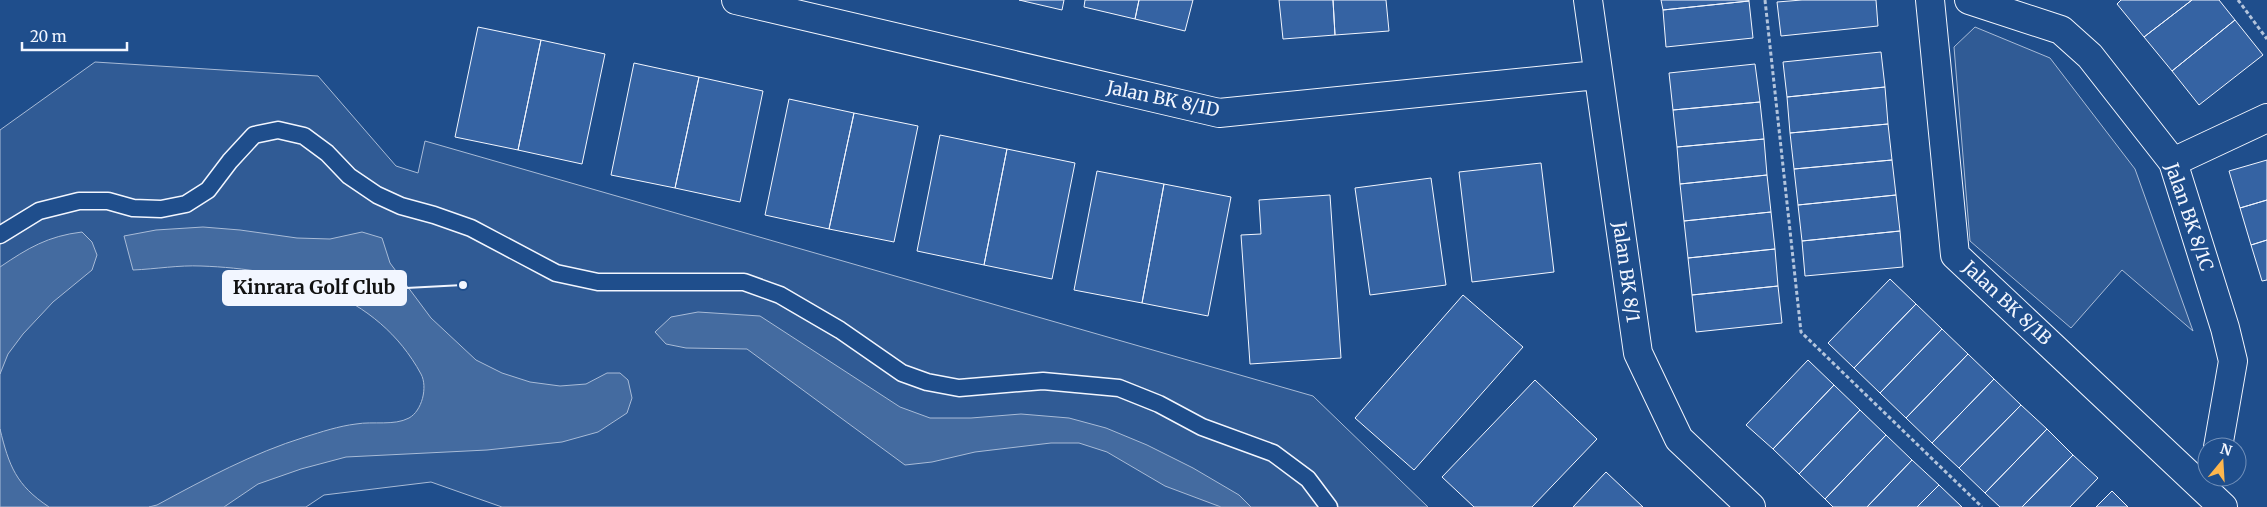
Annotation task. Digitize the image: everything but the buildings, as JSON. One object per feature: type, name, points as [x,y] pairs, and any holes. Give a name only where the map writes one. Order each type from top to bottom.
[{"type":"street","name":"Jalan BK 8/1D","points":[[736,0],[1219,113],[1598,75]]},
{"type":"street","name":"Jalan BK 8/1","points":[[1588,0],[1638,353],[1680,439],[1751,507]]},
{"type":"street","name":"Jalan BK 8/1B","points":[[1930,0],[1955,255],[2215,493]]},
{"type":"street","name":"Jalan BK 8/1C","points":[[1969,0],[2061,30],[2090,56],[2173,162],[2225,328],[2232,361],[2220,437]]},
{"type":"street","points":[[2173,162],[2267,118]]},
{"type":"lane","points":[[0,235],[39,211],[78,202],[108,202],[133,208],[161,209],[186,204],[208,190],[230,161],[254,135],[278,130],[304,136],[327,153],[349,176],[377,195],[401,206],[434,214],[471,228],[556,273],[598,282],[744,282],[780,295],[848,335],[902,373],[926,382],[959,388],[1043,381],[1119,388],[1159,404],[1202,427],[1273,453],[1308,479],[1329,507]]},
{"type":"path","points":[[1764,0],[1801,332],[1982,507]]},
{"type":"path","points":[[2238,0],[2267,39]]},
{"type":"shaded area","points":[[1975,27],[2050,58],[2135,169],[2193,331],[2122,270],[2071,328],[1970,241],[1954,47]]},
{"type":"shaded area","points":[[95,62],[318,76],[396,166],[418,173],[425,141],[1313,396],[1428,507],[502,507],[431,482],[324,495],[306,507],[0,507],[0,130]]},
{"type":"shaded area","points":[[203,227],[297,238],[330,239],[362,232],[382,238],[390,263],[431,318],[476,360],[502,373],[530,382],[560,386],[586,384],[607,373],[620,373],[628,380],[632,398],[627,413],[598,432],[562,442],[487,450],[346,457],[301,469],[258,484],[224,507],[149,507],[157,505],[230,467],[286,443],[343,426],[363,423],[390,423],[409,418],[417,410],[424,392],[421,374],[402,346],[380,323],[355,305],[327,291],[297,280],[234,268],[193,266],[133,270],[124,236],[156,230]]},
{"type":"shaded area","points":[[82,232],[92,242],[97,255],[92,270],[53,302],[23,334],[8,354],[0,374],[0,267],[20,254],[48,240]]},
{"type":"shaded area","points":[[698,312],[760,316],[900,407],[930,418],[971,418],[1021,414],[1069,418],[1106,428],[1147,445],[1193,468],[1239,495],[1251,507],[1221,507],[1165,486],[1107,452],[1079,443],[1051,443],[975,452],[932,462],[905,465],[747,349],[686,348],[666,344],[655,332],[671,317]]},
{"type":"shaded area","points":[[0,429],[7,454],[21,482],[49,507],[0,507]]},
{"type":"place","name":"Kinrara Golf Club","points":[[463,285]]}]
